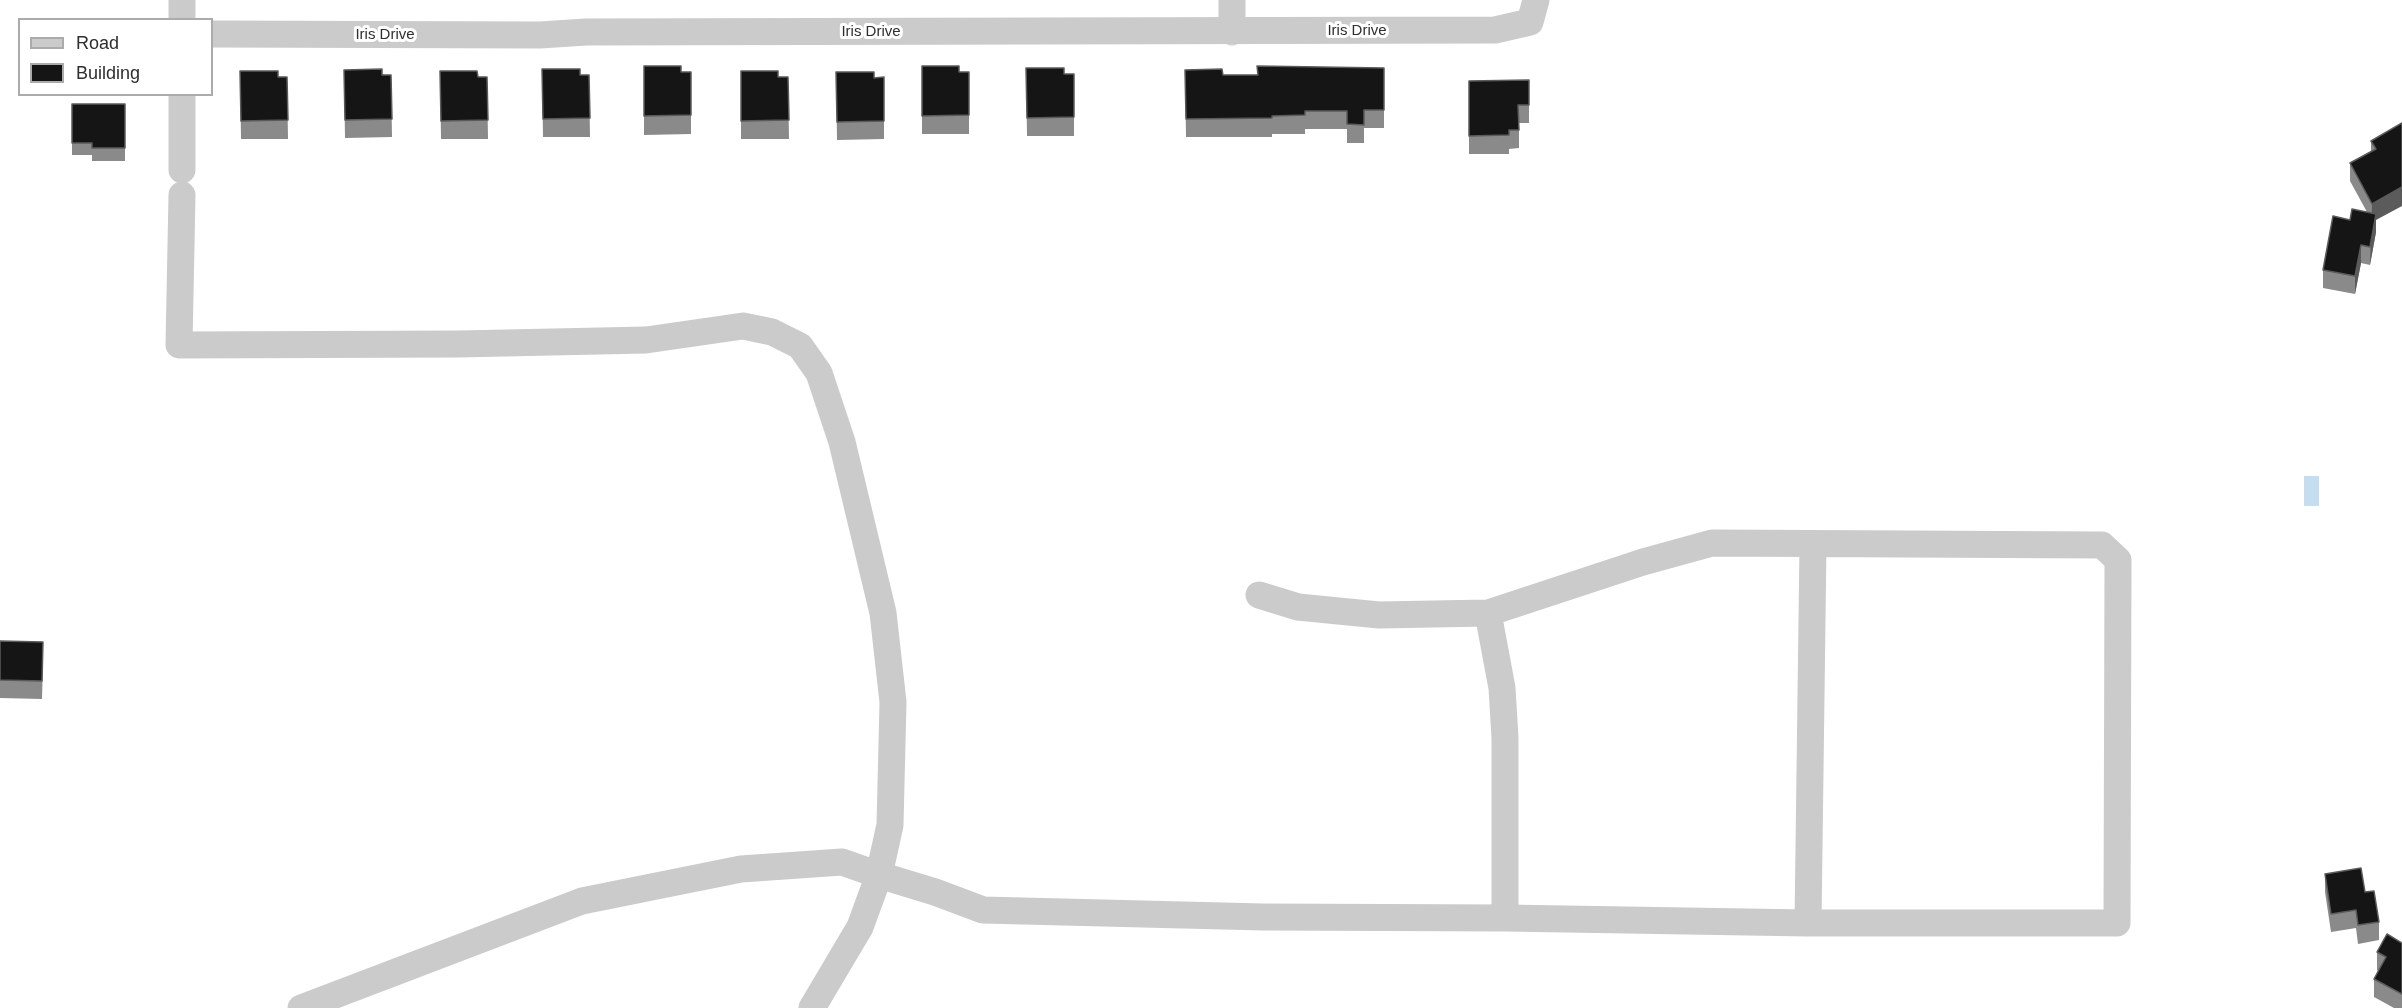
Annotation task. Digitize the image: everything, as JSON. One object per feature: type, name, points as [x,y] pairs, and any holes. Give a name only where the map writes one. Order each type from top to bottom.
[{"type":"street","points":[[182,0],[182,18]]},
{"type":"street","points":[[1232,0],[1232,32]]},
{"type":"street","name":"Iris Drive","points":[[213,34],[540,35],[586,32],[1495,30],[1533,11]]},
{"type":"street","points":[[182,96],[178,345],[447,344],[646,340],[743,326],[772,332],[800,346],[819,373],[842,442],[883,613],[893,702],[890,825],[879,875],[860,927],[813,1008]]},
{"type":"street","points":[[301,1008],[582,902],[741,870],[842,862],[936,892],[983,910],[1263,917],[1808,923],[2117,922],[2118,560],[2102,545],[1713,543],[1643,562],[1488,613],[1379,615],[1298,607],[1259,596]]},
{"type":"street","points":[[1808,923],[1813,544]]},
{"type":"street","points":[[1488,613],[1502,688],[1504,918]]},
{"type":"water","points":[[2304,476],[2319,476],[2319,506],[2304,506]]},
{"type":"building","points":[[644,66],[681,66],[681,72],[691,72],[691,115],[644,116]]},
{"type":"building","points":[[922,66],[959,66],[959,72],[969,72],[969,115],[922,116]]},
{"type":"building","points":[[1257,66],[1384,68],[1384,110],[1364,110],[1364,125],[1347,124],[1347,111],[1305,111],[1305,115],[1272,116],[1272,118],[1186,119],[1185,70],[1222,69],[1223,75],[1258,75]]},
{"type":"building","points":[[1026,68],[1064,68],[1064,74],[1074,74],[1074,117],[1027,118]]},
{"type":"building","points":[[382,69],[382,75],[391,75],[392,119],[345,120],[344,70]]},
{"type":"building","points":[[542,69],[580,69],[580,75],[589,75],[590,118],[543,119]]},
{"type":"building","points":[[240,71],[278,71],[278,77],[287,77],[288,120],[241,121]]},
{"type":"building","points":[[440,71],[477,71],[478,77],[487,77],[488,120],[441,121]]},
{"type":"building","points":[[741,71],[778,71],[778,77],[788,77],[789,120],[741,121]]},
{"type":"building","points":[[836,72],[874,72],[874,78],[884,77],[884,121],[837,122]]},
{"type":"building","points":[[1529,80],[1529,105],[1518,105],[1519,130],[1509,130],[1509,135],[1469,136],[1469,81]]},
{"type":"building","points":[[72,104],[125,104],[125,148],[92,148],[92,143],[72,143]]},
{"type":"building","points":[[2402,123],[2402,187],[2372,204],[2350,163],[2376,149],[2371,141]]},
{"type":"building","points":[[2352,209],[2376,214],[2370,247],[2361,245],[2355,276],[2323,270],[2333,216],[2350,220]]},
{"type":"building","points":[[0,641],[43,642],[42,681],[0,680]]},
{"type":"building","points":[[2361,868],[2365,892],[2374,891],[2379,922],[2358,925],[2356,910],[2331,914],[2325,874]]},
{"type":"building","points":[[2387,934],[2402,943],[2402,994],[2374,979],[2386,957],[2377,952]]}]
